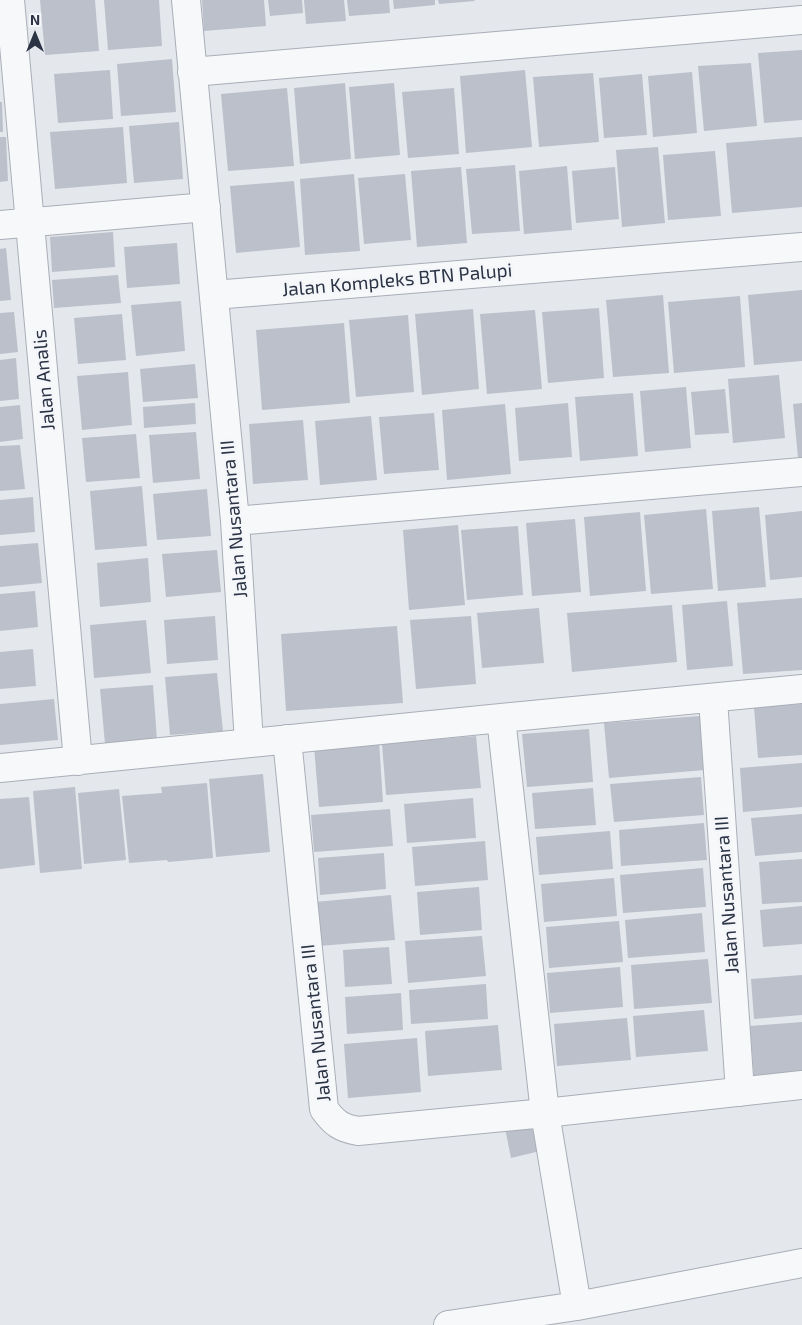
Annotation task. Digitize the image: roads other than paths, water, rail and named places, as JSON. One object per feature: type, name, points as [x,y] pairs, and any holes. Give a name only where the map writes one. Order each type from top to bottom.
[{"type":"street","name":"Jalan Analis","points":[[10,0],[78,761]]},
{"type":"street","points":[[186,0],[214,295]]},
{"type":"street","points":[[192,72],[802,20]]},
{"type":"street","points":[[0,225],[206,206]]},
{"type":"street","name":"Jalan Kompleks BTN Palupi","points":[[214,295],[802,247]]},
{"type":"street","name":"Jalan Nusantara III","points":[[214,295],[235,521],[249,743]]},
{"type":"street","points":[[235,521],[802,472]]},
{"type":"street","points":[[0,768],[802,689]]},
{"type":"street","name":"Jalan Nusantara III","points":[[714,699],[740,1092]]},
{"type":"street","points":[[501,718],[545,1113],[577,1306]]},
{"type":"street","name":"Jalan Nusantara III","points":[[286,739],[324,1109],[336,1124],[358,1131],[802,1085]]},
{"type":"street","points":[[448,1325],[577,1306],[802,1263]]}]
